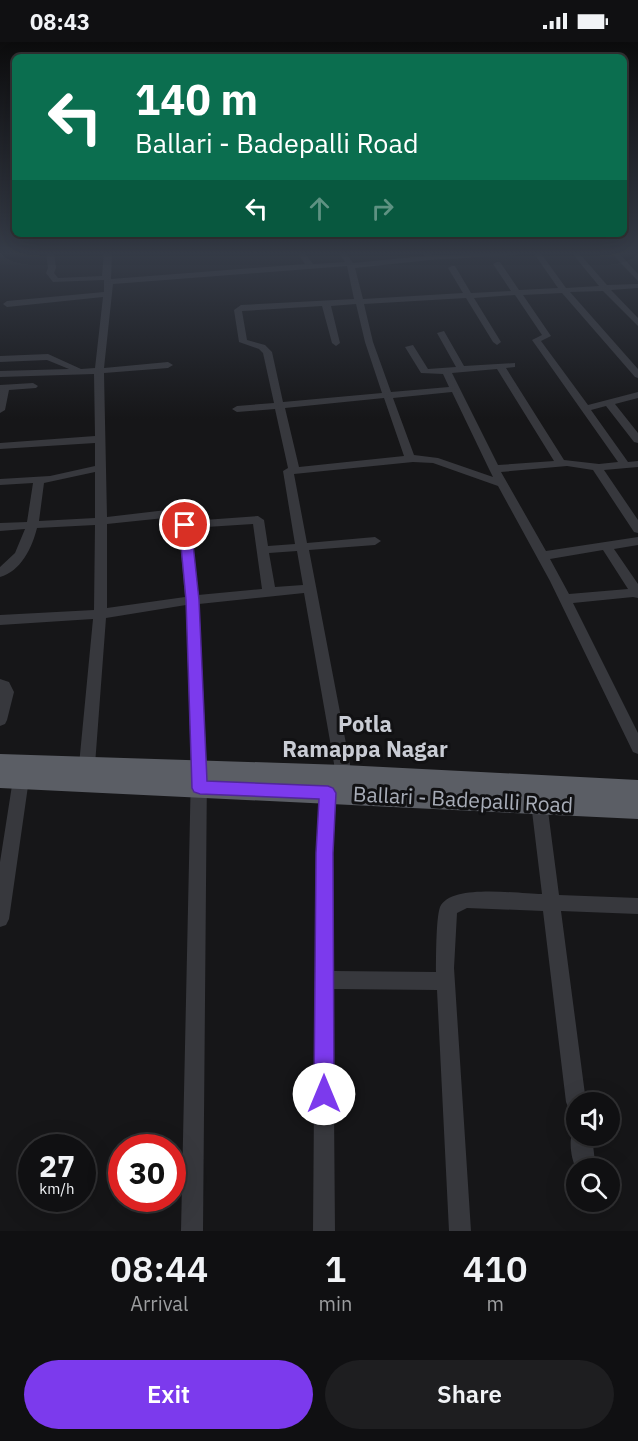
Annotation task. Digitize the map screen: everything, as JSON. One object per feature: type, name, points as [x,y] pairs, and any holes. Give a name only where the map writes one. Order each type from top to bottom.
[{"type":"highway","name":"Ballari - Badepalli Road","points":[[0,764],[87,765],[200,779]]},
{"type":"highway","name":"Ballari - Badepalli Road","points":[[10,778],[200,779],[638,790]]},
{"type":"highway","name":"Ballari - Badepalli Road","points":[[336,784],[539,802],[638,808]]},
{"type":"street","points":[[87,765],[100,614],[99,371],[106,307]]},
{"type":"street","points":[[255,307],[238,310],[243,342],[262,347],[267,352],[294,470]]},
{"type":"street","points":[[327,307],[336,343]]},
{"type":"street","points":[[362,307],[369,342],[409,458]]},
{"type":"street","points":[[476,307],[497,342]]},
{"type":"street","points":[[528,307],[548,336],[536,340],[625,465]]},
{"type":"street","points":[[579,307],[638,375]]},
{"type":"street","points":[[623,307],[638,323]]},
{"type":"street","points":[[441,333],[462,370]]},
{"type":"street","points":[[410,347],[425,372],[512,365]]},
{"type":"street","points":[[0,359],[48,357],[82,371]]},
{"type":"street","points":[[0,374],[99,371],[168,365]]},
{"type":"street","points":[[500,366],[561,464]]},
{"type":"street","points":[[446,371],[494,469],[565,599],[638,748]]},
{"type":"street","points":[[0,410],[3,388],[33,386]]},
{"type":"street","points":[[237,409],[455,389]]},
{"type":"street","points":[[585,409],[638,395]]},
{"type":"street","points":[[608,402],[634,429],[638,440]]},
{"type":"street","points":[[0,446],[100,439]]},
{"type":"street","points":[[324,1231],[324,853],[336,784],[311,588],[288,471],[409,458],[434,460],[503,484]]},
{"type":"street","points":[[494,469],[561,464],[597,467],[638,464]]},
{"type":"street","points":[[597,467],[638,529]]},
{"type":"street","points":[[0,482],[39,480],[100,468]]},
{"type":"street","points":[[0,573],[23,553],[33,525],[39,480]]},
{"type":"street","points":[[0,527],[101,521],[175,513],[184,516],[192,600],[200,779],[192,1231]]},
{"type":"street","points":[[185,525],[256,519],[260,522],[269,592]]},
{"type":"street","points":[[264,550],[375,541]]},
{"type":"street","points":[[542,556],[638,541]]},
{"type":"street","points":[[565,599],[638,592],[606,546]]},
{"type":"street","points":[[0,620],[100,614],[192,600],[311,588]]},
{"type":"street","points":[[0,684],[7,692],[0,720]]},
{"type":"street","points":[[0,919],[10,778]]},
{"type":"street","points":[[539,802],[575,1092]]},
{"type":"street","points":[[460,1231],[446,981],[448,910],[454,904],[467,900],[638,906]]},
{"type":"street","points":[[324,980],[446,981]]},
{"type":"district","name":"Potla Ramappa Nagar","points":[[365,736]]},
{"type":"route","points":[[185,525],[192,600],[200,788],[328,793],[324,853],[324,1094]]}]
